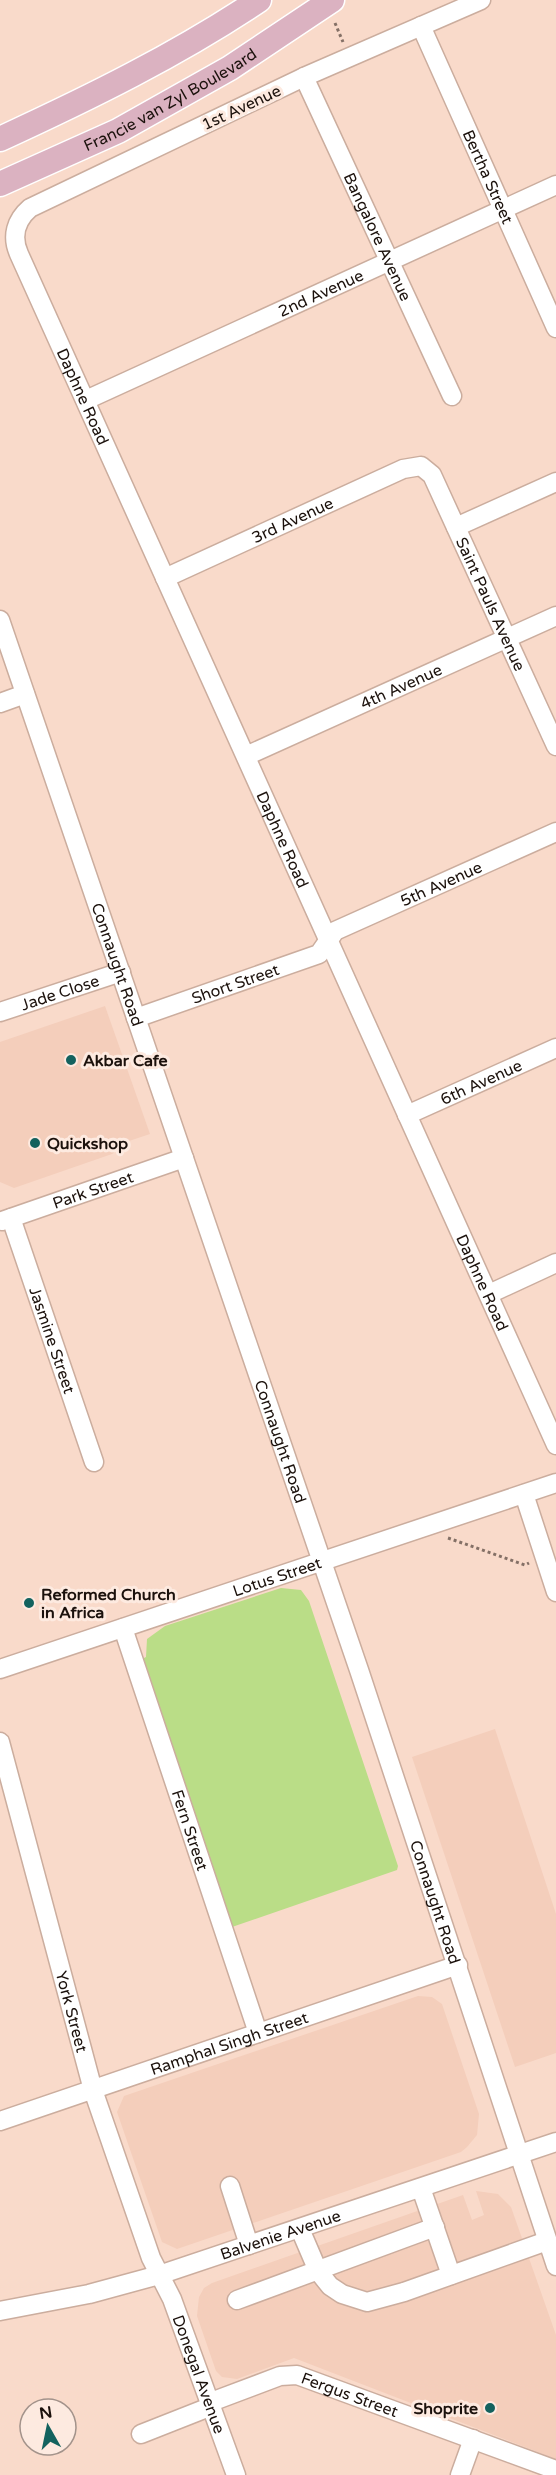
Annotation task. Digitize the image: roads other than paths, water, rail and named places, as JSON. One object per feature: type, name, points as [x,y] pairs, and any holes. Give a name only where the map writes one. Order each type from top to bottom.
[{"type":"main road","points":[[0,139],[96,94],[216,29],[259,0]]},
{"type":"main road","name":"Francie van Zyl Boulevard","points":[[0,184],[118,131],[332,8]]},
{"type":"street","name":"1st Avenue","points":[[15,232],[20,218],[30,208],[304,77],[482,0]]},
{"type":"street","name":"Bertha Street","points":[[421,27],[556,328]]},
{"type":"street","name":"Bangalore Avenue","points":[[304,77],[452,396]]},
{"type":"street","name":"2nd Avenue","points":[[86,400],[556,185]]},
{"type":"street","name":"Daphne Road","points":[[15,232],[19,254],[556,1445]]},
{"type":"street","name":"3rd Avenue","points":[[165,578],[403,469],[421,466]]},
{"type":"street","name":"Saint Pauls Avenue","points":[[421,466],[432,475],[556,746]]},
{"type":"street","points":[[456,527],[556,482]]},
{"type":"street","name":"4th Avenue","points":[[246,756],[556,616]]},
{"type":"street","name":"Connaught Road","points":[[0,620],[322,1562],[458,1965],[556,2266]]},
{"type":"street","points":[[0,702],[25,694]]},
{"type":"street","name":"5th Avenue","points":[[329,940],[335,931],[556,832]]},
{"type":"street","name":"Short Street","points":[[136,1018],[318,954],[329,940]]},
{"type":"street","name":"Jade Close","points":[[0,1012],[121,972]]},
{"type":"street","name":"6th Avenue","points":[[407,1115],[556,1048]]},
{"type":"street","name":"Park Street","points":[[5,1220],[184,1158]]},
{"type":"street","name":"Jasmine Street","points":[[5,1220],[94,1462]]},
{"type":"street","points":[[489,1294],[556,1263]]},
{"type":"street","name":"Lotus Street","points":[[0,1669],[556,1483]]},
{"type":"street","points":[[524,1494],[556,1592]]},
{"type":"street","name":"Fern Street","points":[[123,1628],[258,2033]]},
{"type":"street","name":"York Street","points":[[0,1742],[93,2090],[151,2258],[159,2275]]},
{"type":"street","name":"Ramphal Singh Street","points":[[0,2121],[458,1965]]},
{"type":"street","name":"Balvenie Avenue","points":[[0,2311],[89,2294],[159,2275],[556,2142]]},
{"type":"street","points":[[230,2186],[249,2245]]},
{"type":"street","points":[[421,2188],[452,2275]]},
{"type":"street","points":[[237,2300],[435,2227]]},
{"type":"street","points":[[300,2229],[318,2271],[330,2286],[342,2294],[367,2302],[547,2241]]},
{"type":"street","name":"Donegal Avenue","points":[[159,2275],[172,2299],[236,2475]]},
{"type":"street","name":"Fergus Street","points":[[141,2434],[280,2376],[297,2375],[556,2470]]},
{"type":"street","points":[[460,2475],[473,2439]]},
{"type":"place","name":"Akbar Cafe","points":[[71,1060]]},
{"type":"place","name":"Quickshop","points":[[35,1143]]},
{"type":"place","name":"Reformed Church in Africa","points":[[29,1603]]},
{"type":"place","name":"Shoprite","points":[[490,2408]]}]
